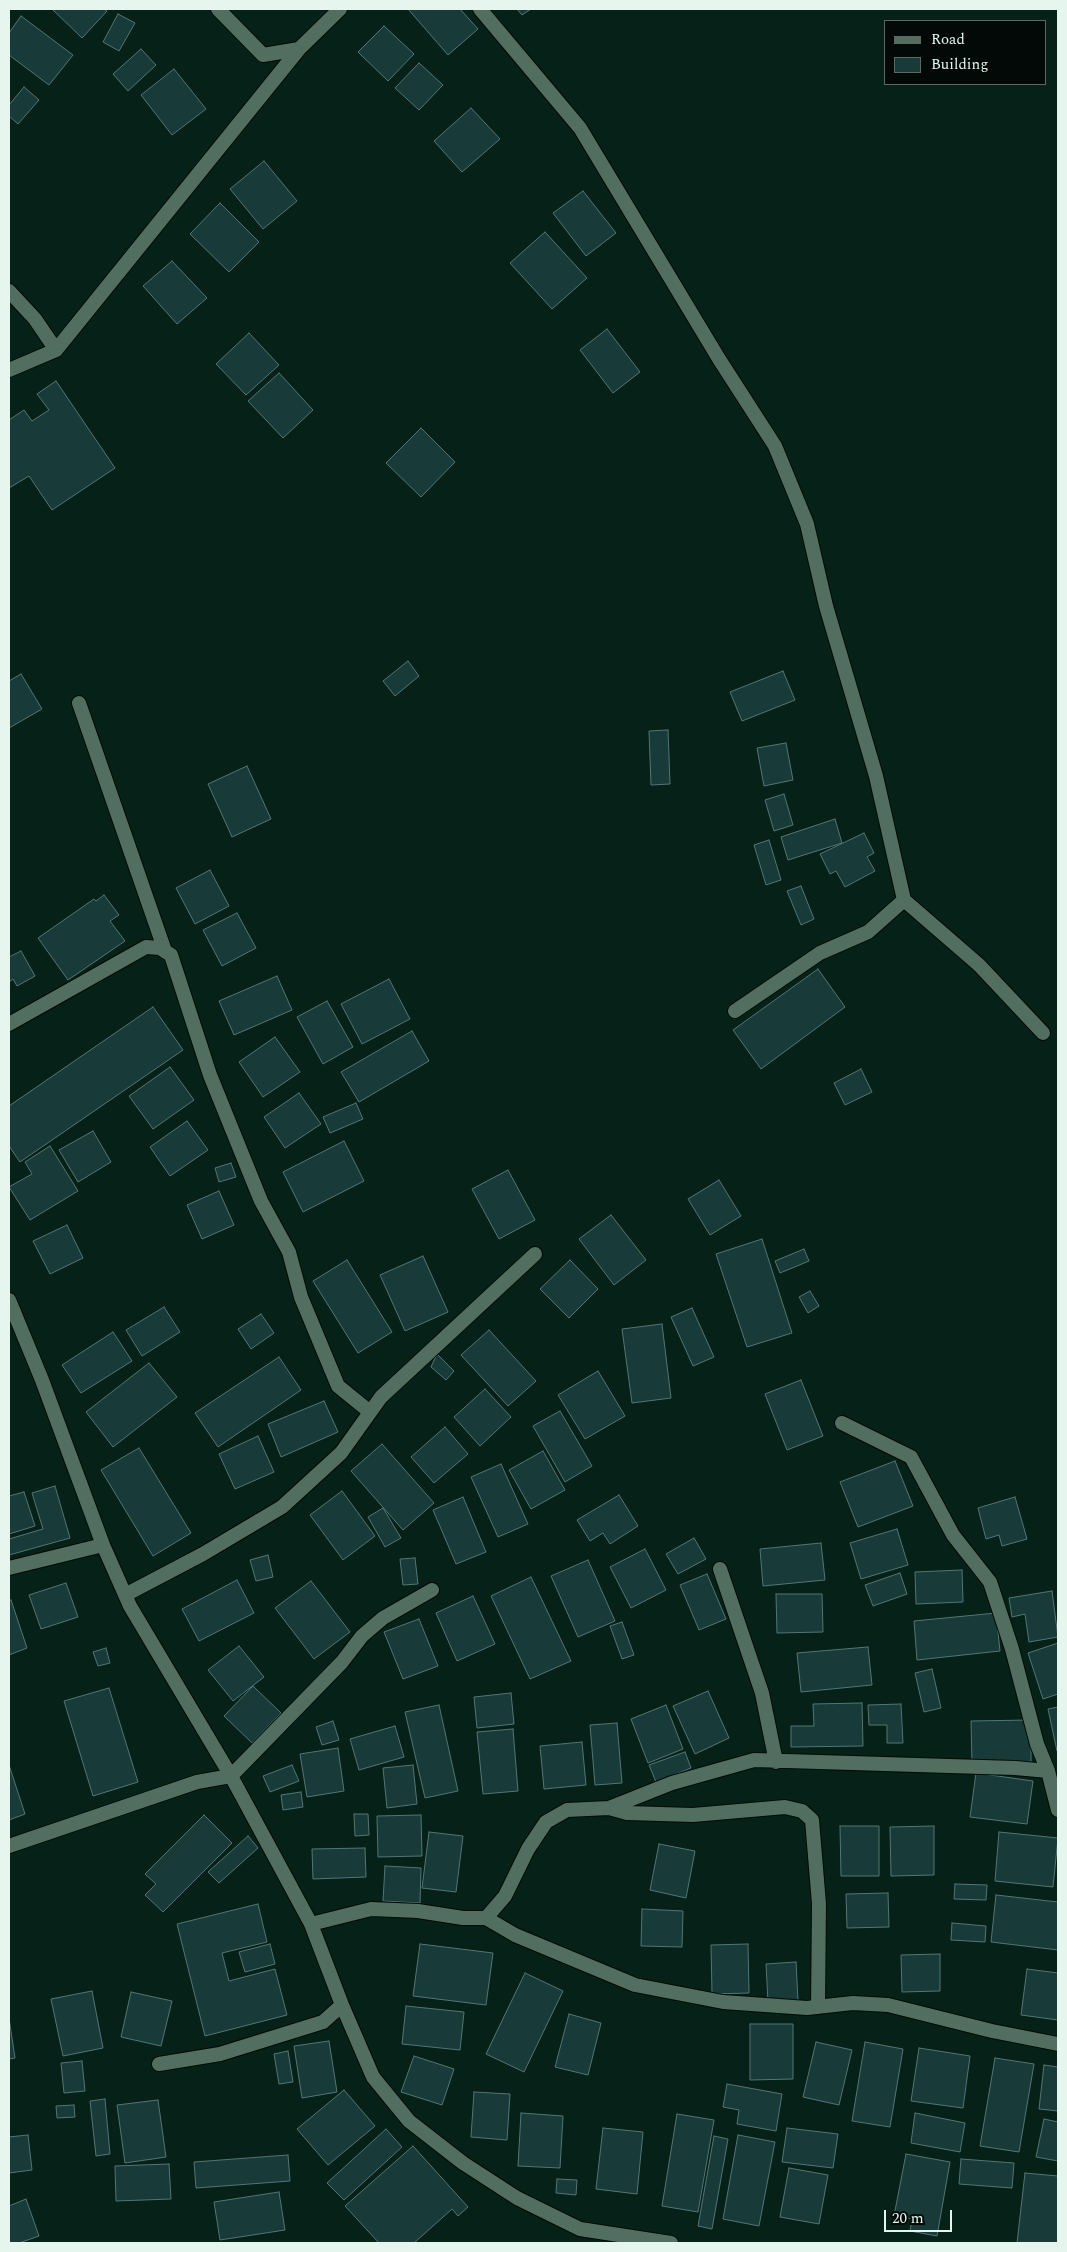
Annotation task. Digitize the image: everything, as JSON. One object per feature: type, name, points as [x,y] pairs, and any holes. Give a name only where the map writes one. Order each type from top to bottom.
[{"type":"street","points":[[218,9],[263,55],[299,49]]},
{"type":"street","points":[[9,370],[56,350],[299,49],[340,9]]},
{"type":"street","points":[[480,9],[580,128],[719,360],[775,446],[807,524],[826,606],[876,776],[904,900],[979,965],[1043,1034]]},
{"type":"street","points":[[9,291],[35,319],[56,350]]},
{"type":"street","points":[[79,703],[165,951]]},
{"type":"street","points":[[735,1011],[820,953],[868,932],[904,900]]},
{"type":"street","points":[[9,1024],[146,947],[160,948],[171,955],[210,1075],[258,1192],[290,1252],[300,1297],[338,1386],[370,1412]]},
{"type":"street","points":[[125,1595],[203,1554],[282,1507],[341,1453],[381,1397],[535,1254]]},
{"type":"street","points":[[9,1300],[42,1380],[102,1546],[125,1595],[231,1776],[311,1924],[342,2005],[373,2077],[409,2121],[463,2163],[517,2198],[580,2229],[670,2243]]},
{"type":"street","points":[[842,1423],[911,1457],[953,1535],[990,1582],[1012,1648],[1037,1744],[1048,1771],[1058,1810]]},
{"type":"street","points":[[9,1568],[102,1546]]},
{"type":"street","points":[[720,1568],[762,1693],[776,1762]]},
{"type":"street","points":[[9,1846],[197,1782],[231,1776],[342,1662],[362,1636],[383,1618],[432,1590]]},
{"type":"street","points":[[609,1808],[672,1783],[754,1760],[1015,1768],[1048,1771]]},
{"type":"street","points":[[486,1918],[505,1896],[528,1849],[546,1822],[567,1810],[609,1808],[627,1813],[693,1815],[785,1807],[802,1811],[812,1820],[819,1904],[818,2007]]},
{"type":"street","points":[[311,1924],[371,1909],[418,1911],[463,1918],[486,1918],[515,1935],[635,1985],[723,2002],[818,2007],[853,2003],[888,2005],[992,2031],[1058,2044]]},
{"type":"street","points":[[159,2064],[220,2054],[323,2022],[342,2005]]},
{"type":"building","points":[[52,9],[104,9],[107,11],[82,38]]},
{"type":"building","points":[[408,9],[460,9],[478,29],[448,55]]},
{"type":"building","points":[[517,9],[531,9],[522,15]]},
{"type":"building","points":[[118,14],[135,23],[119,51],[103,42]]},
{"type":"building","points":[[21,16],[73,55],[49,85],[9,55],[9,33]]},
{"type":"building","points":[[384,26],[414,54],[388,81],[358,52]]},
{"type":"building","points":[[141,49],[156,65],[128,91],[113,74]]},
{"type":"building","points":[[419,63],[443,85],[419,110],[395,88]]},
{"type":"building","points":[[174,69],[206,109],[172,135],[141,95]]},
{"type":"building","points":[[24,87],[39,100],[18,124],[9,116],[9,105]]},
{"type":"building","points":[[471,108],[500,139],[462,172],[434,141]]},
{"type":"building","points":[[264,161],[297,201],[263,229],[230,189]]},
{"type":"building","points":[[583,191],[616,233],[586,256],[553,213]]},
{"type":"building","points":[[220,203],[259,242],[229,272],[190,234]]},
{"type":"building","points":[[545,232],[587,278],[552,309],[510,263]]},
{"type":"building","points":[[172,261],[207,298],[177,324],[143,286]]},
{"type":"building","points":[[607,329],[640,372],[613,393],[580,350]]},
{"type":"building","points":[[249,333],[279,365],[246,395],[216,364]]},
{"type":"building","points":[[279,373],[313,410],[283,438],[248,401]]},
{"type":"building","points":[[56,381],[115,468],[52,510],[29,476],[9,488],[9,420],[24,410],[32,421],[49,410],[37,394]]},
{"type":"building","points":[[421,428],[455,462],[421,497],[386,463]]},
{"type":"building","points":[[408,661],[419,676],[395,696],[383,681]]},
{"type":"building","points":[[783,671],[795,700],[742,721],[730,692]]},
{"type":"building","points":[[21,674],[42,709],[9,728],[9,681]]},
{"type":"building","points":[[668,730],[670,784],[651,785],[649,731]]},
{"type":"building","points":[[786,743],[793,780],[764,786],[757,748]]},
{"type":"building","points":[[247,766],[271,819],[232,837],[208,784]]},
{"type":"building","points":[[784,794],[793,825],[774,831],[765,800]]},
{"type":"building","points":[[835,819],[842,843],[788,860],[781,837]]},
{"type":"building","points":[[864,833],[874,853],[867,857],[875,871],[845,887],[836,871],[830,874],[820,854]]},
{"type":"building","points":[[769,840],[781,880],[766,885],[754,845]]},
{"type":"building","points":[[210,870],[229,906],[195,924],[176,888]]},
{"type":"building","points":[[801,886],[814,919],[801,925],[787,891]]},
{"type":"building","points":[[104,895],[119,915],[110,921],[125,941],[68,980],[38,938],[94,899],[96,901]]},
{"type":"building","points":[[237,913],[256,948],[222,966],[203,930]]},
{"type":"building","points":[[21,951],[35,976],[17,986],[13,979],[9,982],[9,957]]},
{"type":"building","points":[[818,969],[845,1007],[761,1069],[733,1030]]},
{"type":"building","points":[[277,976],[292,1010],[234,1035],[219,1001]]},
{"type":"building","points":[[389,979],[410,1019],[362,1044],[341,1004]]},
{"type":"building","points":[[327,1001],[353,1047],[323,1064],[297,1017]]},
{"type":"building","points":[[153,1007],[183,1050],[20,1162],[9,1146],[9,1106]]},
{"type":"building","points":[[412,1031],[429,1061],[359,1102],[341,1072]]},
{"type":"building","points":[[275,1037],[300,1072],[263,1097],[239,1062]]},
{"type":"building","points":[[170,1067],[194,1100],[153,1129],[129,1096]]},
{"type":"building","points":[[861,1069],[872,1092],[845,1105],[834,1083]]},
{"type":"building","points":[[299,1093],[321,1124],[285,1148],[264,1117]]},
{"type":"building","points":[[356,1103],[363,1119],[330,1133],[323,1117]]},
{"type":"building","points":[[187,1121],[208,1150],[170,1176],[150,1147]]},
{"type":"building","points":[[93,1131],[111,1162],[78,1182],[59,1150]]},
{"type":"building","points":[[344,1141],[364,1181],[303,1212],[283,1172]]},
{"type":"building","points":[[50,1146],[78,1191],[30,1220],[9,1187],[32,1174],[25,1162]]},
{"type":"building","points":[[231,1163],[236,1177],[219,1182],[215,1168]]},
{"type":"building","points":[[508,1170],[535,1220],[499,1239],[472,1189]]},
{"type":"building","points":[[719,1180],[741,1216],[710,1235],[688,1199]]},
{"type":"building","points":[[219,1191],[234,1225],[202,1239],[187,1205]]},
{"type":"building","points":[[611,1215],[646,1260],[614,1285],[579,1239]]},
{"type":"building","points":[[67,1225],[83,1258],[50,1274],[33,1241]]},
{"type":"building","points":[[762,1239],[792,1333],[747,1347],[716,1254]]},
{"type":"building","points":[[804,1249],[809,1261],[780,1273],[775,1261]]},
{"type":"building","points":[[423,1256],[448,1312],[405,1331],[380,1275]]},
{"type":"building","points":[[347,1260],[392,1332],[358,1353],[313,1281]]},
{"type":"building","points":[[570,1260],[598,1289],[569,1318],[540,1289]]},
{"type":"building","points":[[810,1291],[819,1306],[808,1313],[799,1297]]},
{"type":"building","points":[[164,1307],[180,1332],[142,1356],[126,1330]]},
{"type":"building","points":[[692,1308],[714,1357],[693,1366],[671,1317]]},
{"type":"building","points":[[261,1314],[274,1333],[251,1349],[238,1329]]},
{"type":"building","points":[[662,1324],[671,1398],[632,1403],[622,1329]]},
{"type":"building","points":[[489,1330],[536,1381],[508,1406],[461,1355]]},
{"type":"building","points":[[113,1332],[132,1361],[81,1393],[62,1365]]},
{"type":"building","points":[[437,1354],[454,1371],[446,1380],[431,1367]]},
{"type":"building","points":[[279,1357],[301,1390],[218,1447],[195,1413]]},
{"type":"building","points":[[149,1363],[177,1397],[113,1447],[86,1412]]},
{"type":"building","points":[[598,1371],[625,1416],[585,1439],[558,1395]]},
{"type":"building","points":[[801,1380],[823,1436],[787,1450],[765,1394]]},
{"type":"building","points":[[485,1389],[511,1417],[480,1446],[454,1417]]},
{"type":"building","points":[[324,1401],[338,1432],[281,1457],[268,1424]]},
{"type":"building","points":[[560,1411],[592,1466],[565,1482],[533,1426]]},
{"type":"building","points":[[445,1427],[468,1454],[434,1483],[411,1457]]},
{"type":"building","points":[[258,1436],[274,1472],[235,1489],[219,1454]]},
{"type":"building","points":[[382,1444],[434,1503],[403,1530],[351,1471]]},
{"type":"building","points":[[139,1448],[191,1533],[153,1556],[101,1470]]},
{"type":"building","points":[[543,1451],[565,1490],[531,1509],[509,1470]]},
{"type":"building","points":[[895,1461],[913,1506],[858,1527],[840,1482]]},
{"type":"building","points":[[501,1464],[528,1524],[498,1537],[471,1477]]},
{"type":"building","points":[[55,1486],[70,1538],[9,1555],[9,1539],[43,1529],[32,1493]]},
{"type":"building","points":[[342,1491],[375,1536],[343,1560],[310,1515]]},
{"type":"building","points":[[24,1492],[35,1526],[9,1534],[9,1496]]},
{"type":"building","points":[[619,1495],[638,1526],[610,1544],[603,1533],[590,1541],[577,1520]]},
{"type":"building","points":[[463,1497],[486,1552],[456,1564],[433,1510]]},
{"type":"building","points":[[1015,1497],[1027,1539],[1002,1546],[999,1535],[986,1539],[978,1508]]},
{"type":"building","points":[[383,1508],[401,1538],[385,1547],[368,1517]]},
{"type":"building","points":[[897,1529],[908,1565],[861,1579],[850,1543]]},
{"type":"building","points":[[694,1538],[706,1559],[678,1574],[666,1554]]},
{"type":"building","points":[[821,1543],[825,1580],[763,1586],[760,1549]]},
{"type":"building","points":[[645,1549],[666,1590],[631,1608],[610,1567]]},
{"type":"building","points":[[268,1555],[273,1577],[256,1581],[250,1560]]},
{"type":"building","points":[[415,1558],[418,1584],[403,1585],[400,1559]]},
{"type":"building","points":[[588,1560],[615,1621],[578,1637],[551,1576]]},
{"type":"building","points":[[962,1570],[963,1602],[916,1604],[915,1572]]},
{"type":"building","points":[[900,1573],[907,1594],[873,1606],[865,1585]]},
{"type":"building","points":[[707,1574],[726,1619],[699,1630],[680,1585]]},
{"type":"building","points":[[531,1577],[571,1661],[530,1679],[491,1596]]},
{"type":"building","points":[[237,1580],[254,1613],[199,1641],[182,1609]]},
{"type":"building","points":[[311,1581],[350,1632],[314,1659],[275,1608]]},
{"type":"building","points":[[66,1583],[78,1617],[41,1629],[29,1595]]},
{"type":"building","points":[[1052,1591],[1058,1637],[1029,1642],[1025,1614],[1012,1617],[1009,1598]]},
{"type":"building","points":[[776,1594],[822,1594],[823,1632],[777,1633]]},
{"type":"building","points":[[473,1596],[495,1644],[457,1661],[436,1613]]},
{"type":"building","points":[[11,1600],[27,1648],[9,1655],[9,1601]]},
{"type":"building","points":[[996,1613],[1000,1651],[917,1660],[914,1621]]},
{"type":"building","points":[[419,1619],[438,1666],[403,1679],[384,1632]]},
{"type":"building","points":[[622,1622],[634,1655],[622,1659],[610,1626]]},
{"type":"building","points":[[1058,1643],[1058,1694],[1043,1699],[1028,1653]]},
{"type":"building","points":[[239,1646],[264,1677],[233,1701],[208,1670]]},
{"type":"building","points":[[868,1647],[872,1685],[801,1692],[797,1653]]},
{"type":"building","points":[[106,1648],[110,1663],[98,1666],[93,1652]]},
{"type":"building","points":[[932,1669],[941,1708],[924,1712],[915,1673]]},
{"type":"building","points":[[253,1686],[281,1713],[252,1743],[224,1716]]},
{"type":"building","points":[[109,1688],[138,1782],[93,1796],[64,1701]]},
{"type":"building","points":[[708,1691],[729,1738],[695,1754],[673,1706]]},
{"type":"building","points":[[511,1693],[514,1724],[477,1728],[474,1697]]},
{"type":"building","points":[[862,1703],[863,1746],[791,1747],[791,1726],[814,1726],[813,1704]]},
{"type":"building","points":[[901,1704],[903,1743],[887,1743],[887,1725],[869,1725],[868,1705]]},
{"type":"building","points":[[439,1705],[458,1791],[425,1798],[405,1712]]},
{"type":"building","points":[[666,1705],[683,1749],[648,1763],[631,1719]]},
{"type":"building","points":[[1058,1707],[1058,1751],[1057,1751],[1048,1709]]},
{"type":"building","points":[[1031,1720],[1031,1762],[972,1763],[971,1721]]},
{"type":"building","points":[[333,1721],[339,1740],[322,1745],[316,1727]]},
{"type":"building","points":[[617,1723],[622,1783],[595,1785],[590,1725]]},
{"type":"building","points":[[395,1726],[404,1757],[359,1770],[350,1739]]},
{"type":"building","points":[[513,1729],[518,1791],[483,1794],[477,1732]]},
{"type":"building","points":[[582,1742],[586,1785],[544,1789],[540,1746]]},
{"type":"building","points":[[338,1748],[344,1791],[307,1797],[300,1754]]},
{"type":"building","points":[[685,1752],[691,1768],[656,1782],[649,1765]]},
{"type":"building","points":[[9,1765],[25,1814],[9,1820]]},
{"type":"building","points":[[292,1765],[299,1781],[270,1792],[263,1776]]},
{"type":"building","points":[[413,1765],[417,1804],[387,1808],[383,1768]]},
{"type":"building","points":[[976,1773],[1033,1781],[1027,1824],[970,1817]]},
{"type":"building","points":[[301,1792],[303,1807],[283,1810],[281,1795]]},
{"type":"building","points":[[354,1814],[368,1814],[369,1835],[355,1836]]},
{"type":"building","points":[[204,1815],[232,1843],[163,1912],[145,1895],[156,1884],[145,1874]]},
{"type":"building","points":[[421,1815],[422,1856],[378,1857],[377,1816]]},
{"type":"building","points":[[840,1826],[879,1826],[879,1876],[841,1876]]},
{"type":"building","points":[[934,1826],[934,1875],[891,1876],[890,1827]]},
{"type":"building","points":[[429,1832],[463,1836],[456,1892],[422,1888]]},
{"type":"building","points":[[999,1832],[1058,1838],[1053,1887],[995,1881]]},
{"type":"building","points":[[248,1836],[258,1848],[219,1883],[208,1872]]},
{"type":"building","points":[[659,1844],[695,1851],[686,1898],[650,1890]]},
{"type":"building","points":[[365,1848],[366,1877],[313,1879],[312,1849]]},
{"type":"building","points":[[385,1866],[421,1868],[420,1903],[383,1901]]},
{"type":"building","points":[[955,1884],[987,1885],[986,1900],[954,1899]]},
{"type":"building","points":[[888,1893],[889,1927],[847,1928],[846,1894]]},
{"type":"building","points":[[996,1895],[1058,1902],[1058,1950],[991,1942]]},
{"type":"building","points":[[258,1904],[267,1942],[222,1953],[229,1981],[275,1969],[287,2015],[205,2036],[177,1924]]},
{"type":"building","points":[[642,1909],[683,1911],[682,1947],[641,1946]]},
{"type":"building","points":[[952,1923],[986,1926],[985,1942],[951,1940]]},
{"type":"building","points":[[270,1944],[275,1964],[245,1972],[239,1952]]},
{"type":"building","points":[[420,1944],[493,1953],[486,2005],[413,1996]]},
{"type":"building","points":[[748,1944],[749,1993],[712,1994],[711,1945]]},
{"type":"building","points":[[940,1954],[940,1991],[902,1992],[901,1955]]},
{"type":"building","points":[[796,1962],[798,2001],[768,2002],[766,1964]]},
{"type":"building","points":[[1027,1969],[1058,1973],[1058,2020],[1021,2015]]},
{"type":"building","points":[[525,1973],[563,1991],[524,2072],[486,2054]]},
{"type":"building","points":[[92,1991],[103,2048],[63,2056],[51,1999]]},
{"type":"building","points":[[131,1992],[172,2001],[161,2046],[121,2037]]},
{"type":"building","points":[[406,2006],[464,2012],[460,2050],[402,2044]]},
{"type":"building","points":[[569,2014],[601,2023],[588,2075],[555,2067]]},
{"type":"building","points":[[9,2018],[15,2058],[9,2059]]},
{"type":"building","points":[[750,2024],[793,2024],[793,2079],[750,2080]]},
{"type":"building","points":[[329,2041],[337,2092],[302,2098],[294,2046]]},
{"type":"building","points":[[816,2042],[852,2050],[839,2105],[803,2097]]},
{"type":"building","points":[[865,2042],[903,2049],[890,2127],[852,2121]]},
{"type":"building","points":[[919,2048],[970,2056],[963,2108],[911,2101]]},
{"type":"building","points":[[288,2051],[293,2082],[279,2084],[274,2054]]},
{"type":"building","points":[[414,2056],[454,2069],[442,2105],[401,2092]]},
{"type":"building","points":[[995,2058],[1034,2064],[1019,2152],[980,2146]]},
{"type":"building","points":[[82,2061],[85,2091],[64,2093],[61,2063]]},
{"type":"building","points":[[1044,2065],[1058,2067],[1058,2111],[1039,2109]]},
{"type":"building","points":[[727,2084],[782,2094],[776,2131],[737,2124],[739,2110],[723,2107]]},
{"type":"building","points":[[344,2090],[375,2126],[328,2165],[297,2129]]},
{"type":"building","points":[[474,2092],[510,2094],[507,2140],[471,2137]]},
{"type":"building","points":[[105,2099],[110,2154],[96,2156],[90,2101]]},
{"type":"building","points":[[158,2100],[166,2157],[125,2163],[117,2105]]},
{"type":"building","points":[[74,2105],[75,2117],[57,2118],[56,2106]]},
{"type":"building","points":[[521,2113],[563,2116],[560,2168],[518,2166]]},
{"type":"building","points":[[915,2113],[965,2123],[960,2152],[911,2143]]},
{"type":"building","points":[[677,2114],[714,2120],[698,2212],[662,2206]]},
{"type":"building","points":[[1044,2119],[1058,2122],[1058,2161],[1036,2157]]},
{"type":"building","points":[[603,2128],[643,2132],[637,2194],[596,2189]]},
{"type":"building","points":[[787,2128],[838,2134],[833,2168],[782,2162]]},
{"type":"building","points":[[386,2129],[402,2147],[344,2200],[327,2183]]},
{"type":"building","points":[[28,2135],[32,2170],[9,2173],[9,2137]]},
{"type":"building","points":[[738,2135],[775,2142],[759,2226],[723,2219]]},
{"type":"building","points":[[714,2136],[728,2139],[712,2229],[698,2226]]},
{"type":"building","points":[[413,2146],[468,2207],[458,2216],[452,2209],[414,2243],[379,2243],[345,2206]]},
{"type":"building","points":[[906,2154],[950,2162],[937,2236],[910,2231],[912,2219],[894,2216]]},
{"type":"building","points":[[288,2155],[290,2181],[196,2188],[194,2162]]},
{"type":"building","points":[[961,2159],[1014,2163],[1012,2188],[959,2184]]},
{"type":"building","points":[[169,2164],[171,2199],[116,2201],[115,2166]]},
{"type":"building","points":[[789,2168],[828,2175],[819,2224],[780,2217]]},
{"type":"building","points":[[1025,2173],[1058,2176],[1058,2243],[1017,2243]]},
{"type":"building","points":[[557,2179],[577,2180],[576,2195],[556,2193]]},
{"type":"building","points":[[279,2192],[285,2230],[220,2240],[214,2202]]},
{"type":"building","points":[[26,2199],[39,2236],[19,2243],[9,2243],[9,2206]]}]
